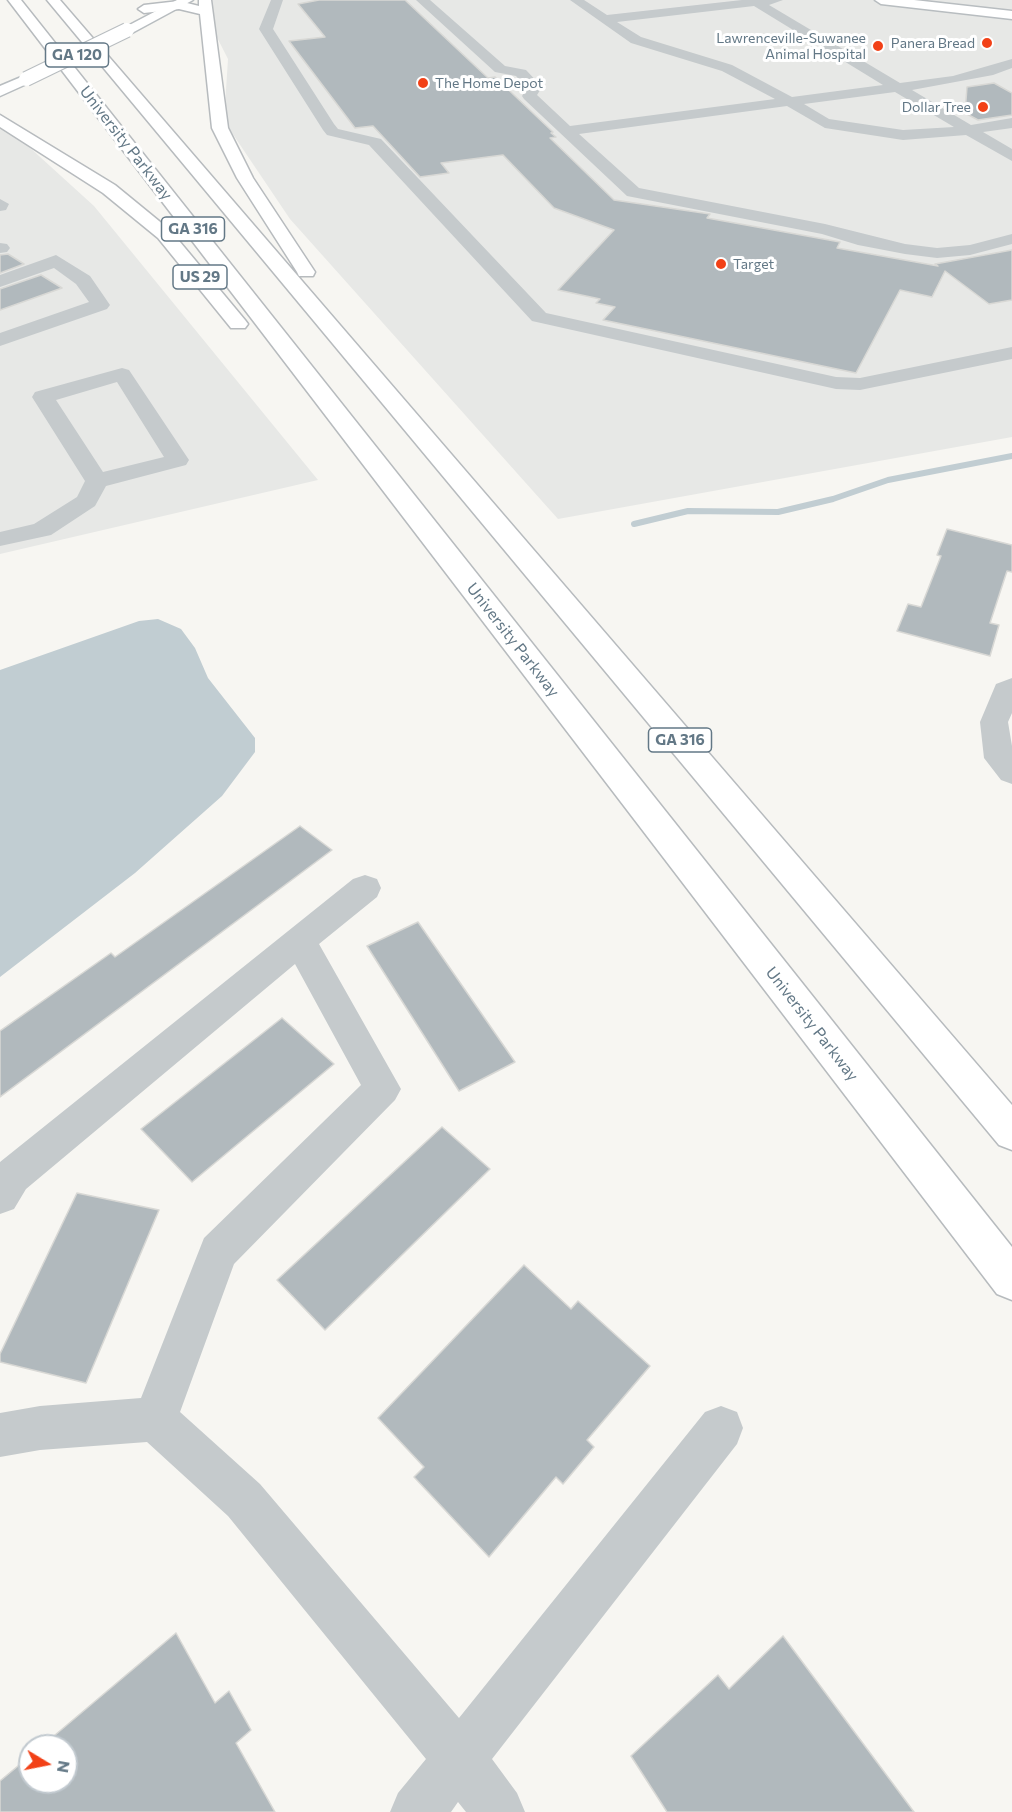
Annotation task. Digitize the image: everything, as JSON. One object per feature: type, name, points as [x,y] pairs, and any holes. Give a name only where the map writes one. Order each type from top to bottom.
[{"type":"main road","name":"University Parkway","points":[[14,0],[1012,1280]]},
{"type":"main road","name":"University Parkway","points":[[53,0],[1012,1133]]},
{"type":"main road","points":[[881,0],[1012,15]]},
{"type":"main road","points":[[923,0],[1012,8]]},
{"type":"main road","points":[[183,2],[205,5],[214,93],[220,128],[225,142],[245,178],[323,300],[347,347]]},
{"type":"main road","name":"GA 120","points":[[123,26],[157,5],[183,2]]},
{"type":"main road","name":"GA 120","points":[[0,92],[23,74],[123,26],[157,5]]},
{"type":"main road","name":"GA 120","points":[[0,78],[23,74]]},
{"type":"main road","name":"US 29","points":[[1,121],[109,189],[164,234],[250,338]]},
{"type":"main road","points":[[309,408],[327,426],[371,459]]},
{"type":"street","points":[[277,0],[266,28],[328,127],[333,132],[375,142],[539,317],[836,382],[860,384],[1012,353]]},
{"type":"street","points":[[422,0],[500,69],[521,73],[535,87],[529,96],[626,187],[649,196],[825,229],[864,241],[905,249],[937,252],[970,250],[1012,239]]},
{"type":"street","points":[[576,0],[636,40],[668,52],[727,68],[755,81],[825,123],[864,131],[906,135],[968,130],[1012,123]]},
{"type":"street","points":[[604,19],[779,0]]},
{"type":"street","points":[[757,3],[1012,156]]},
{"type":"street","points":[[566,131],[971,77],[1012,63]]},
{"type":"street","points":[[0,280],[56,261],[83,280],[100,304],[0,340]]},
{"type":"street","points":[[0,539],[42,530],[87,501],[97,481],[178,460],[122,374],[43,397],[97,481]]},
{"type":"street","points":[[1012,687],[1006,691],[994,722],[999,758],[1012,773]]},
{"type":"street","points":[[0,1196],[12,1176],[365,888]]},
{"type":"street","points":[[156,1419],[218,1252],[382,1089],[300,941]]},
{"type":"street","points":[[0,1434],[156,1419],[243,1500],[459,1759],[498,1812]]},
{"type":"street","points":[[417,1812],[722,1428]]},
{"type":"shaded area","points":[[198,0],[1012,0],[1012,437],[558,519],[290,219],[224,121],[228,59]]},
{"type":"shaded area","points":[[0,125],[6,126],[94,206],[318,480],[0,554]]},
{"type":"shaded area","points":[[158,619],[181,629],[195,648],[208,678],[255,738],[255,752],[222,796],[135,873],[0,977],[0,670],[139,621]]},
{"type":"building","points":[[319,0],[405,0],[488,78],[495,77],[553,132],[551,133],[556,137],[550,138],[614,200],[710,214],[707,218],[840,242],[837,248],[938,266],[935,264],[1012,250],[1012,300],[989,304],[945,271],[932,297],[900,290],[856,373],[603,320],[615,307],[596,303],[600,299],[558,290],[614,230],[554,208],[503,155],[441,163],[449,173],[420,177],[373,126],[355,128],[289,41],[325,37],[298,4]]},
{"type":"building","name":"Dollar Tree","points":[[994,83],[1012,93],[1012,115],[978,120],[965,113],[967,87]]},
{"type":"building","points":[[8,254],[24,264],[0,273],[0,255]]},
{"type":"building","points":[[41,275],[62,288],[0,310],[0,289]]},
{"type":"building","points":[[947,529],[1012,545],[1012,572],[1007,571],[990,623],[999,625],[990,656],[897,631],[908,604],[921,607],[941,556],[937,555]]},
{"type":"building","points":[[300,826],[332,850],[0,1097],[0,1031],[111,953],[115,957]]},
{"type":"building","points":[[418,922],[515,1062],[459,1091],[367,946]]},
{"type":"building","points":[[282,1018],[334,1064],[192,1182],[141,1129]]},
{"type":"building","points":[[442,1127],[490,1169],[325,1330],[277,1280]]},
{"type":"building","points":[[77,1193],[159,1210],[86,1383],[0,1362],[0,1354]]},
{"type":"building","points":[[524,1265],[571,1309],[578,1301],[650,1366],[587,1440],[594,1447],[563,1484],[556,1477],[489,1557],[414,1477],[424,1467],[378,1418]]},
{"type":"building","points":[[176,1633],[215,1703],[229,1691],[251,1730],[236,1743],[275,1812],[0,1812],[0,1781],[18,1766],[18,1794],[78,1794],[78,1734],[56,1734]]},
{"type":"building","points":[[783,1636],[914,1812],[667,1812],[631,1756],[718,1675],[729,1689]]},
{"type":"waterway","points":[[634,524],[688,511],[778,512],[833,499],[888,480],[1012,456]]},
{"type":"place","name":"Panera Bread","points":[[987,43]]},
{"type":"place","name":"Lawrenceville-Suwanee Animal Hospital","points":[[878,46]]},
{"type":"place","name":"The Home Depot","points":[[423,83]]},
{"type":"place","name":"Dollar Tree","points":[[983,107]]},
{"type":"place","name":"Target","points":[[721,264]]}]
